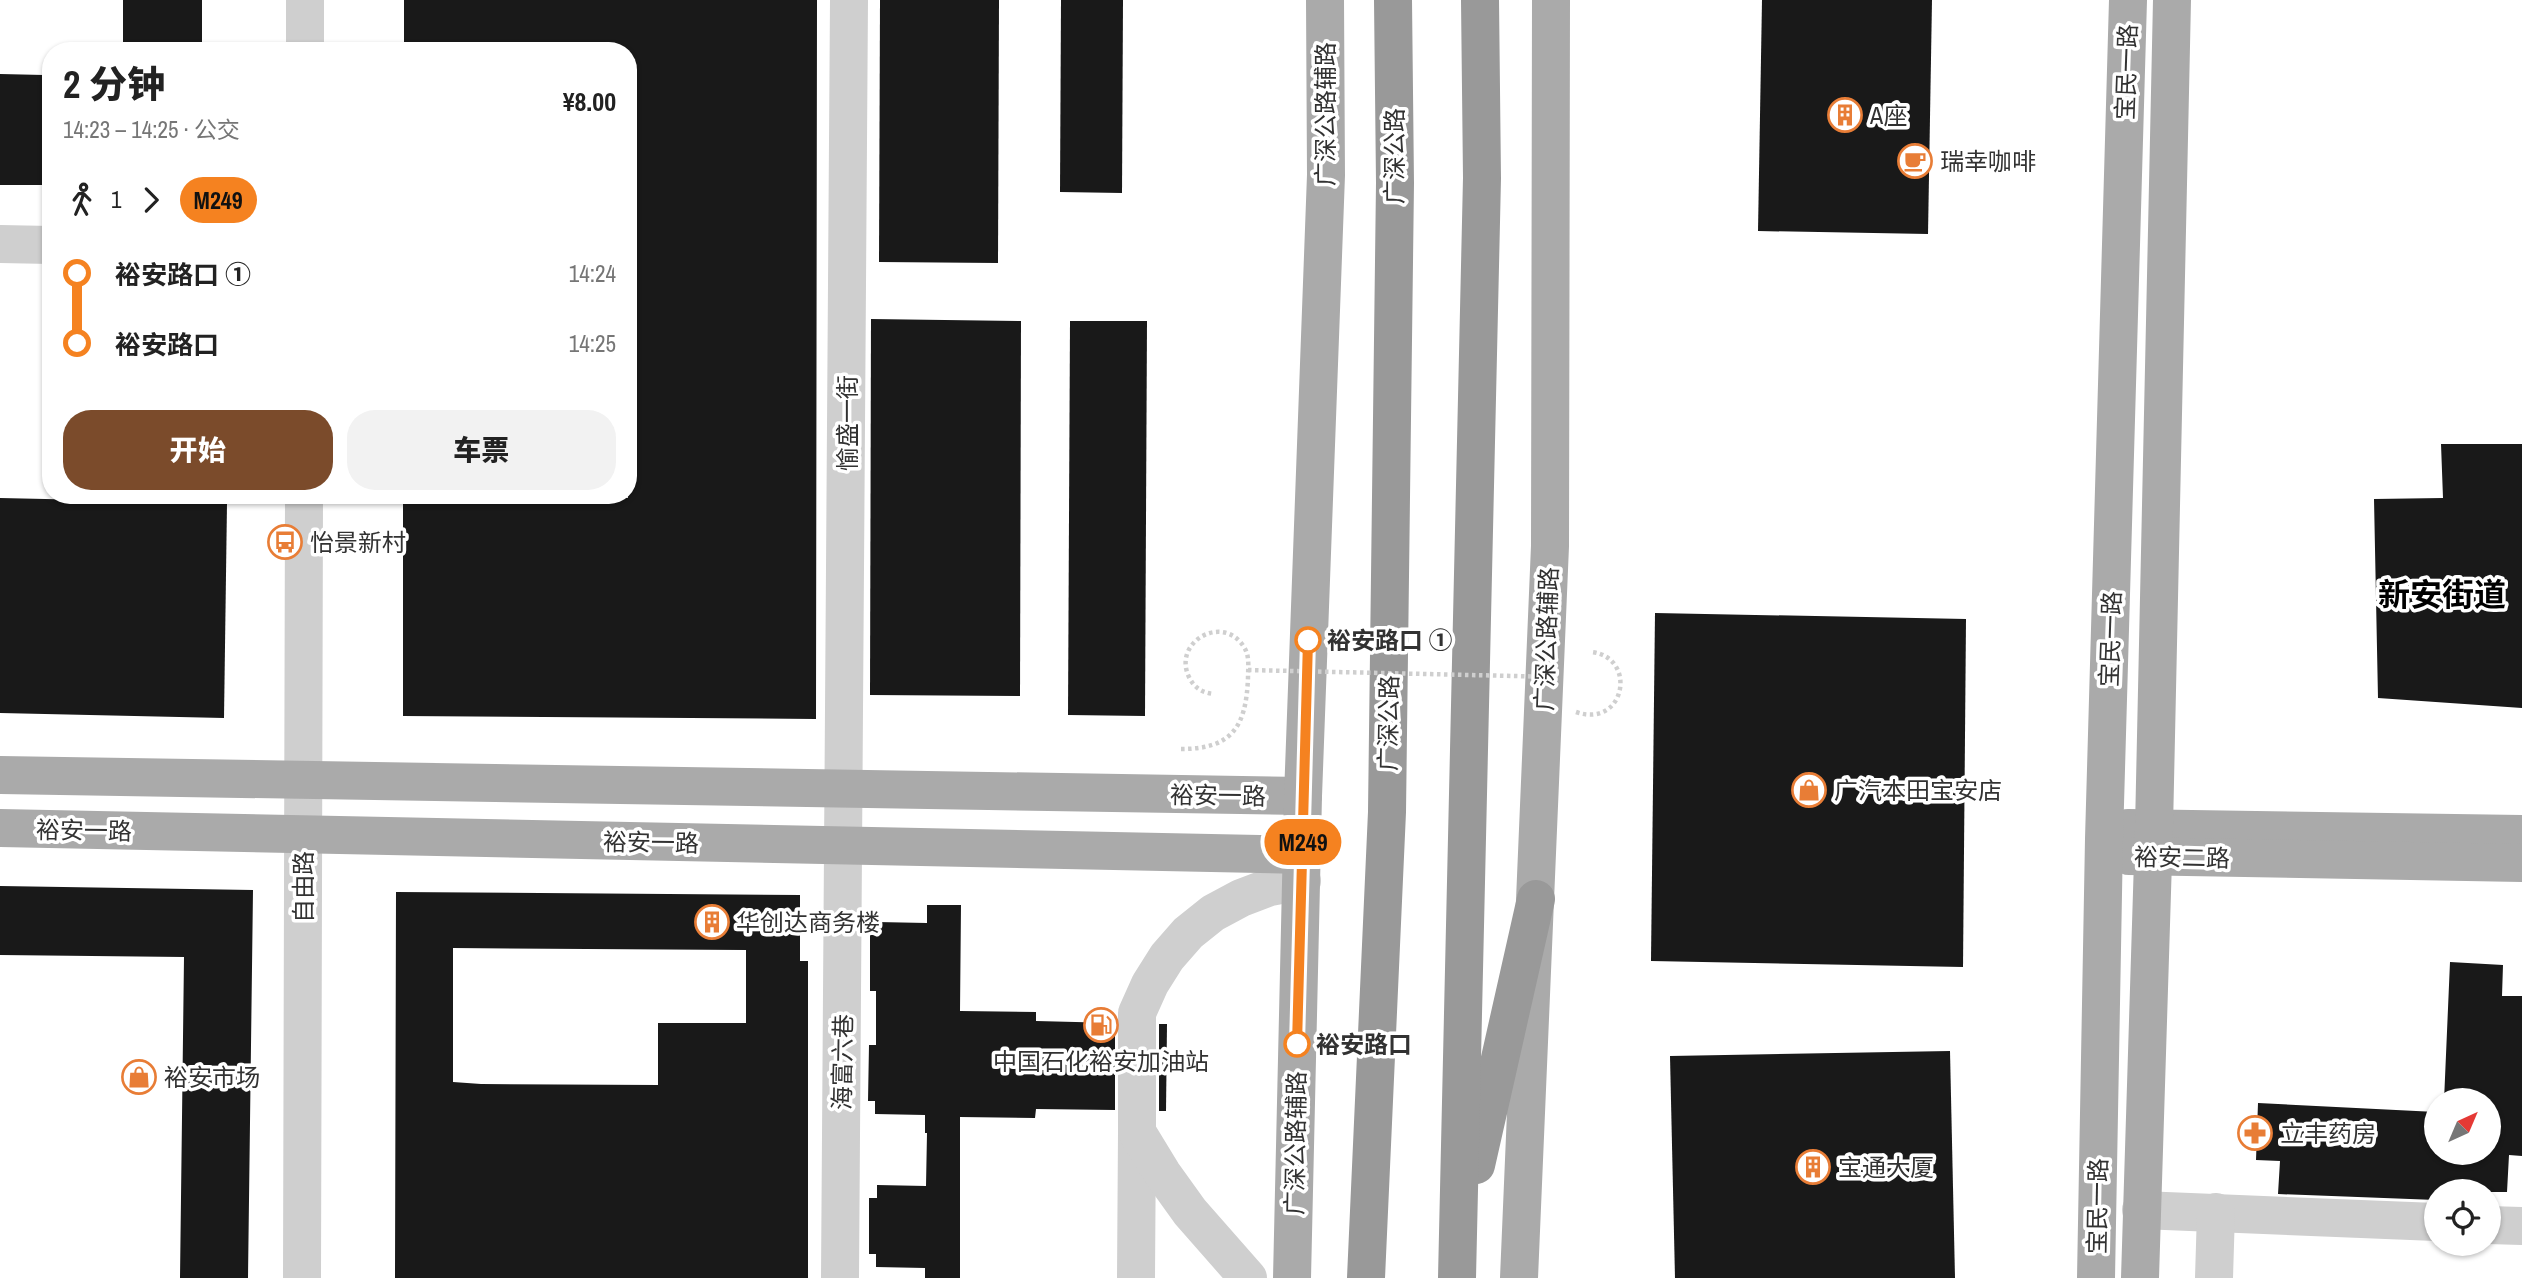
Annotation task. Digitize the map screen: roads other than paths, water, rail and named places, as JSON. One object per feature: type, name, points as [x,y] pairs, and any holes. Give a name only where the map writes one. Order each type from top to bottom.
[{"type":"highway","name":"广深公路","points":[[1366,1278],[1387,812],[1395,183],[1393,0]]},
{"type":"highway","points":[[1457,1264],[1482,178],[1480,0]]},
{"type":"highway","points":[[1457,1264],[1536,899]]},
{"type":"main road","name":"广深公路辅路","points":[[1292,1278],[1303,796],[1326,175],[1325,0]]},
{"type":"main road","name":"广深公路辅路","points":[[1520,1278],[1550,545],[1551,0]]},
{"type":"main road","name":"宝民一路","points":[[2096,1278],[2104,839],[2129,0]]},
{"type":"main road","name":"宝民一路","points":[[2140,1278],[2154,842],[2172,0]]},
{"type":"main road","name":"裕安一路","points":[[0,775],[1303,796]]},
{"type":"main road","name":"裕安一路","points":[[0,828],[844,846],[1302,868]]},
{"type":"main road","name":"裕安二路","points":[[2104,839],[2118,856],[2154,842],[2522,834]]},
{"type":"main road","name":"裕安二路","points":[[2154,842],[2522,863]]},
{"type":"street","points":[[305,0],[305,42]]},
{"type":"street","name":"愉盛一街","points":[[844,846],[849,0]]},
{"type":"street","points":[[0,244],[42,245]]},
{"type":"street","name":"自由路","points":[[302,1278],[304,504]]},
{"type":"street","name":"海富六巷","points":[[840,1278],[844,846]]},
{"type":"street","points":[[1136,1278],[1137,1013],[1150,984],[1167,957],[1188,933],[1213,913],[1270,887],[1302,868]]},
{"type":"street","points":[[1137,1132],[1190,1212],[1248,1278]]},
{"type":"street","points":[[2141,1210],[2424,1221]]},
{"type":"street","points":[[2214,1278],[2216,1212]]},
{"type":"street","points":[[2501,1225],[2522,1226]]},
{"type":"place","name":"A座","points":[[1845,115]]},
{"type":"place","name":"瑞幸咖啡","points":[[1915,161]]},
{"type":"place","name":"怡景新村","points":[[285,542]]},
{"type":"place","name":"裕安路口 ①","points":[[1308,640]]},
{"type":"place","name":"广汽本田宝安店","points":[[1809,790]]},
{"type":"place","name":"华创达商务楼","points":[[712,922]]},
{"type":"place","name":"中国石化裕安加油站","points":[[1101,1025]]},
{"type":"place","name":"裕安路口","points":[[1297,1044]]},
{"type":"place","name":"裕安市场","points":[[139,1077]]},
{"type":"place","name":"立丰药房","points":[[2255,1133]]},
{"type":"place","name":"宝通大厦","points":[[1813,1167]]},
{"type":"district","name":"新安街道","points":[[2442,594]]}]
